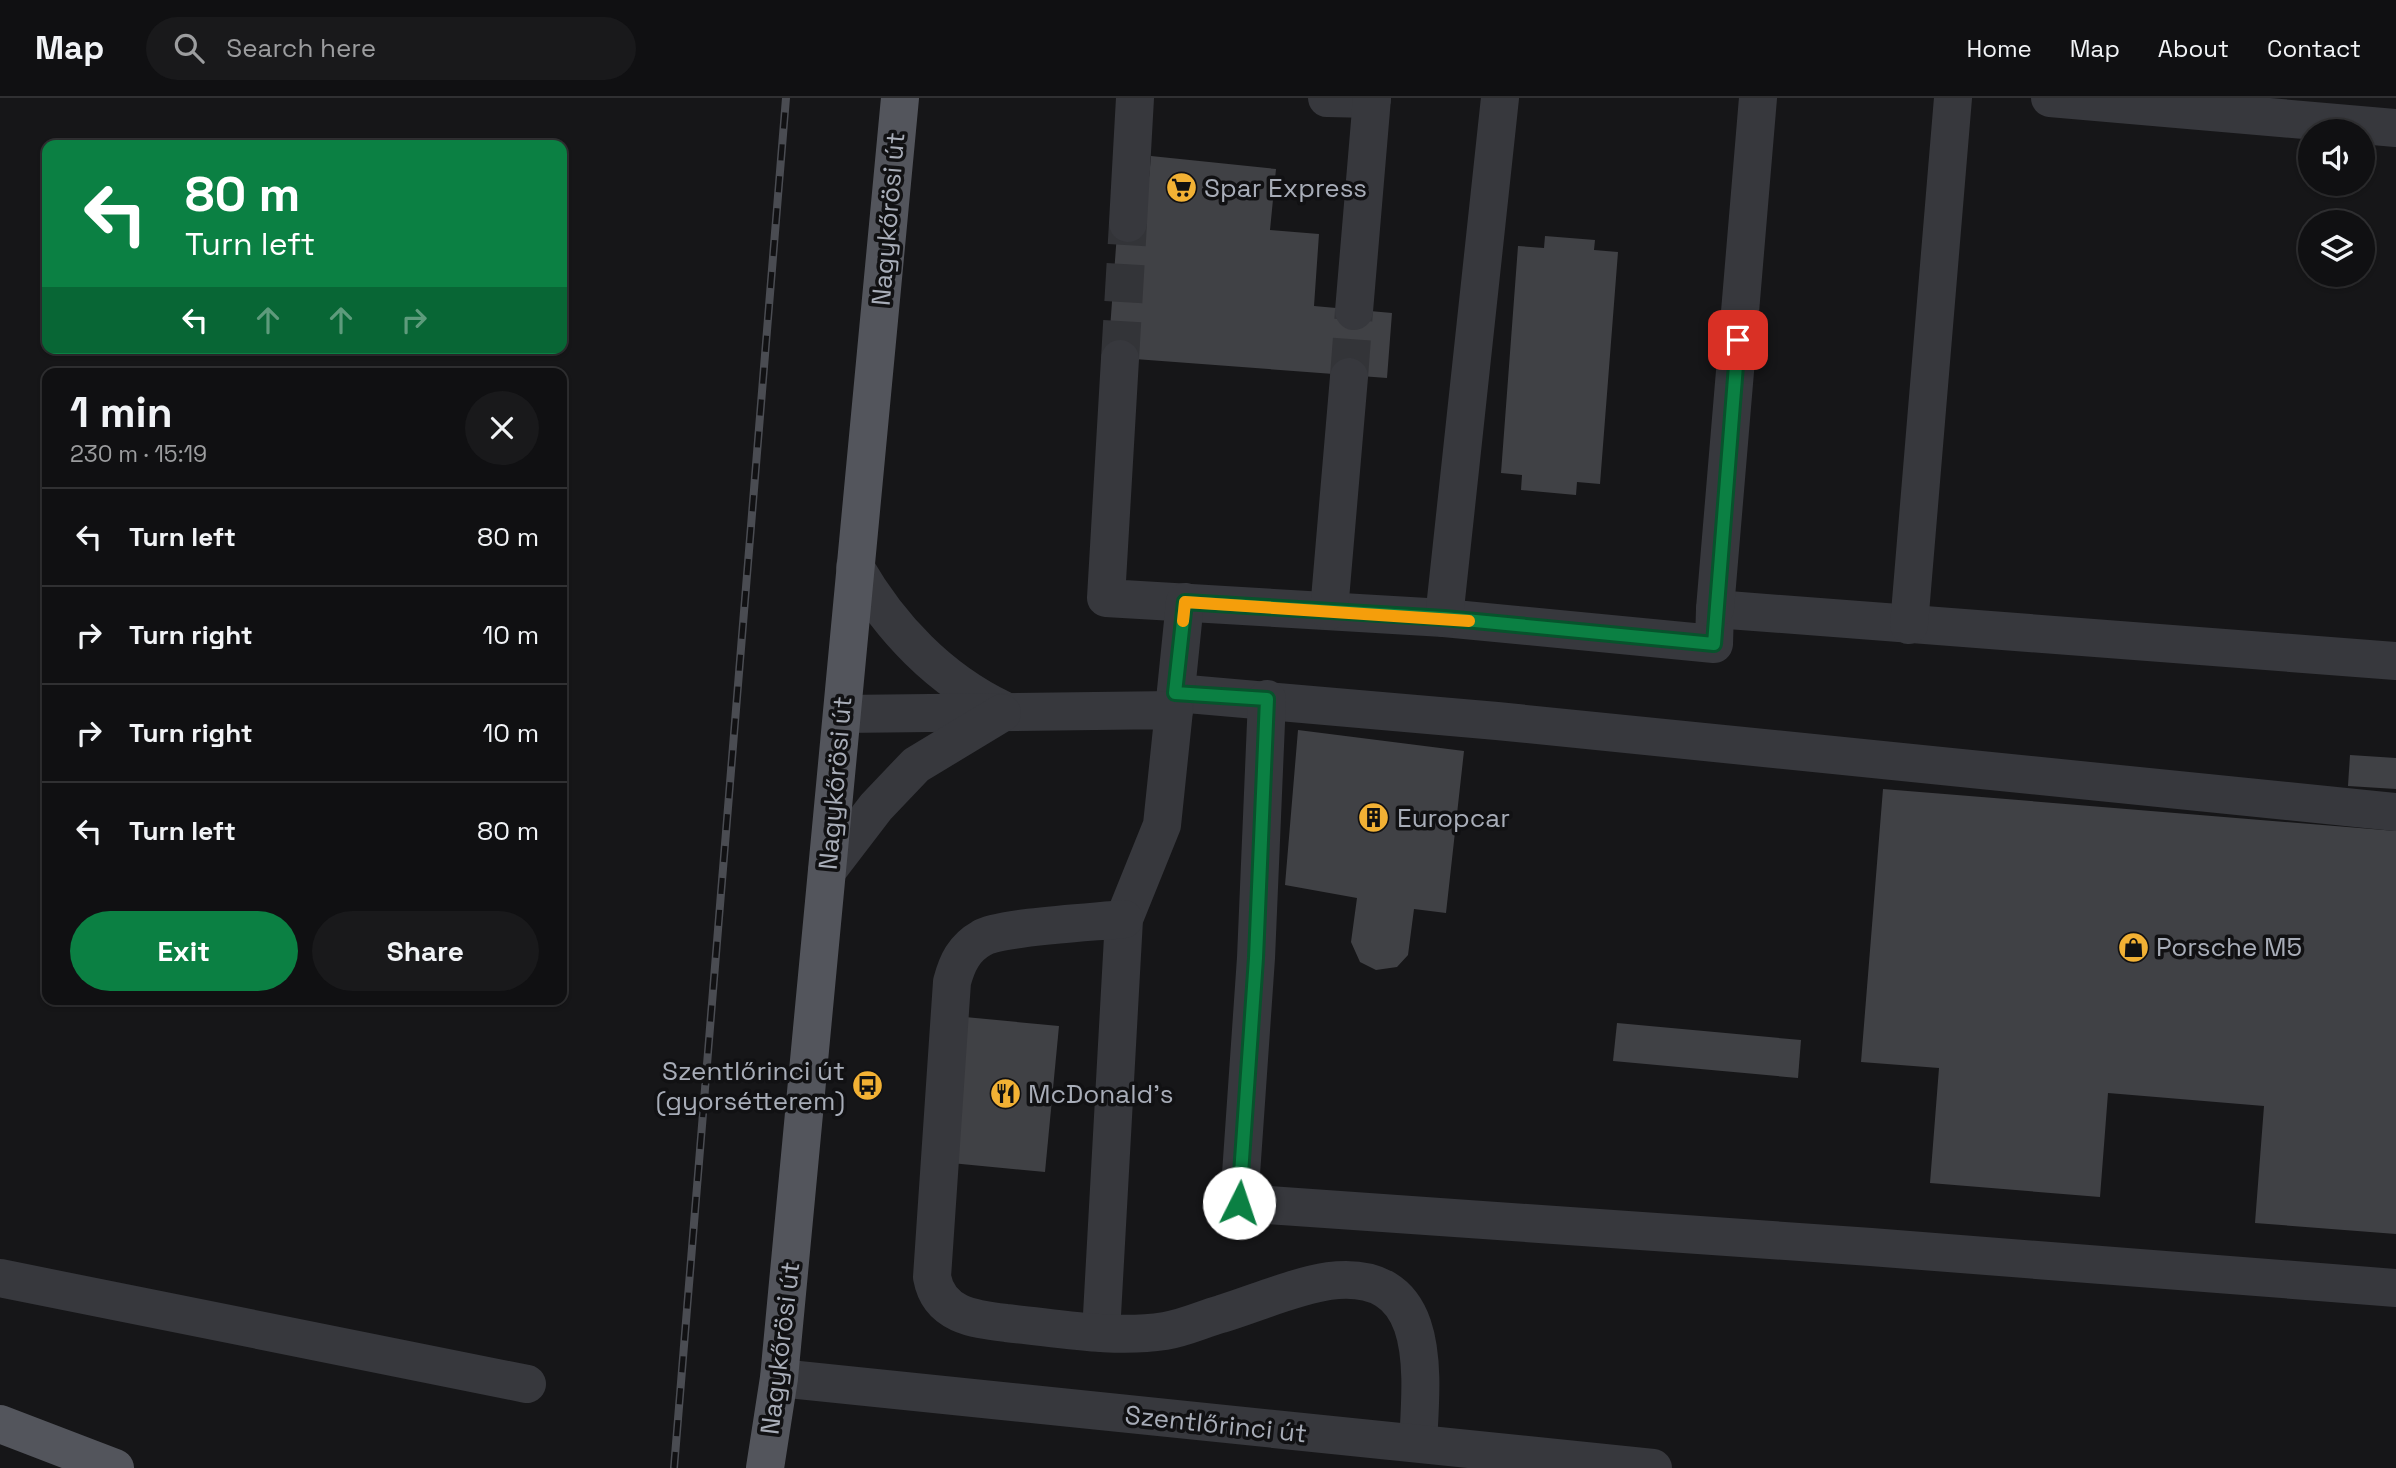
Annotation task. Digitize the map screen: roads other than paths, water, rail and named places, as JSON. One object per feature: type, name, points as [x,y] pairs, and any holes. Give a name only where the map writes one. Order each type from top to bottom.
[{"type":"main road","name":"Nagykőrösi út","points":[[765,1468],[779,1378],[900,98]]},
{"type":"main road","points":[[0,1424],[115,1468]]},
{"type":"street","points":[[1128,223],[1135,98]]},
{"type":"street","points":[[1328,98],[1372,99],[1354,311]]},
{"type":"street","points":[[1444,618],[1500,98]]},
{"type":"street","points":[[1120,359],[1106,598],[1444,618],[1714,644],[1758,98]]},
{"type":"street","points":[[1909,625],[1953,98]]},
{"type":"street","points":[[2050,98],[2138,102],[2396,128]]},
{"type":"street","points":[[1329,611],[1349,377]]},
{"type":"street","points":[[855,567],[870,592],[919,650],[950,680],[1005,711]]},
{"type":"street","points":[[1101,1333],[1124,919],[1161,825],[1185,602]]},
{"type":"street","points":[[1715,609],[2396,661]]},
{"type":"street","points":[[842,713],[1005,711],[1267,699],[2396,812]]},
{"type":"street","points":[[1267,699],[1256,958],[1239,1203],[1871,1247],[2396,1288]]},
{"type":"street","points":[[827,871],[876,807],[916,765],[1005,711]]},
{"type":"street","points":[[1124,919],[985,936],[965,950],[960,959],[952,982],[932,1277],[934,1287],[947,1306],[968,1318],[1101,1333],[1166,1331],[1327,1281],[1361,1280],[1378,1285],[1393,1292],[1406,1310],[1416,1338],[1421,1396],[1418,1443]]},
{"type":"street","points":[[0,1278],[527,1384]]},
{"type":"street","name":"Szentlőrinci út","points":[[779,1378],[1349,1453],[1418,1443],[1496,1459],[1653,1468]]},
{"type":"tunnel","points":[[1120,359],[1128,223]]},
{"type":"tunnel","points":[[1349,377],[1354,311]]},
{"type":"railway","points":[[674,1468],[786,98]]},
{"type":"place","name":"Spar Express","points":[[1181,188]]},
{"type":"place","name":"Europcar","points":[[1374,818]]},
{"type":"place","name":"Porsche M5","points":[[2133,947]]},
{"type":"place","name":"Szentlőrinci út (gyorsétterem)","points":[[868,1086]]},
{"type":"place","name":"McDonald's","points":[[1005,1094]]}]
